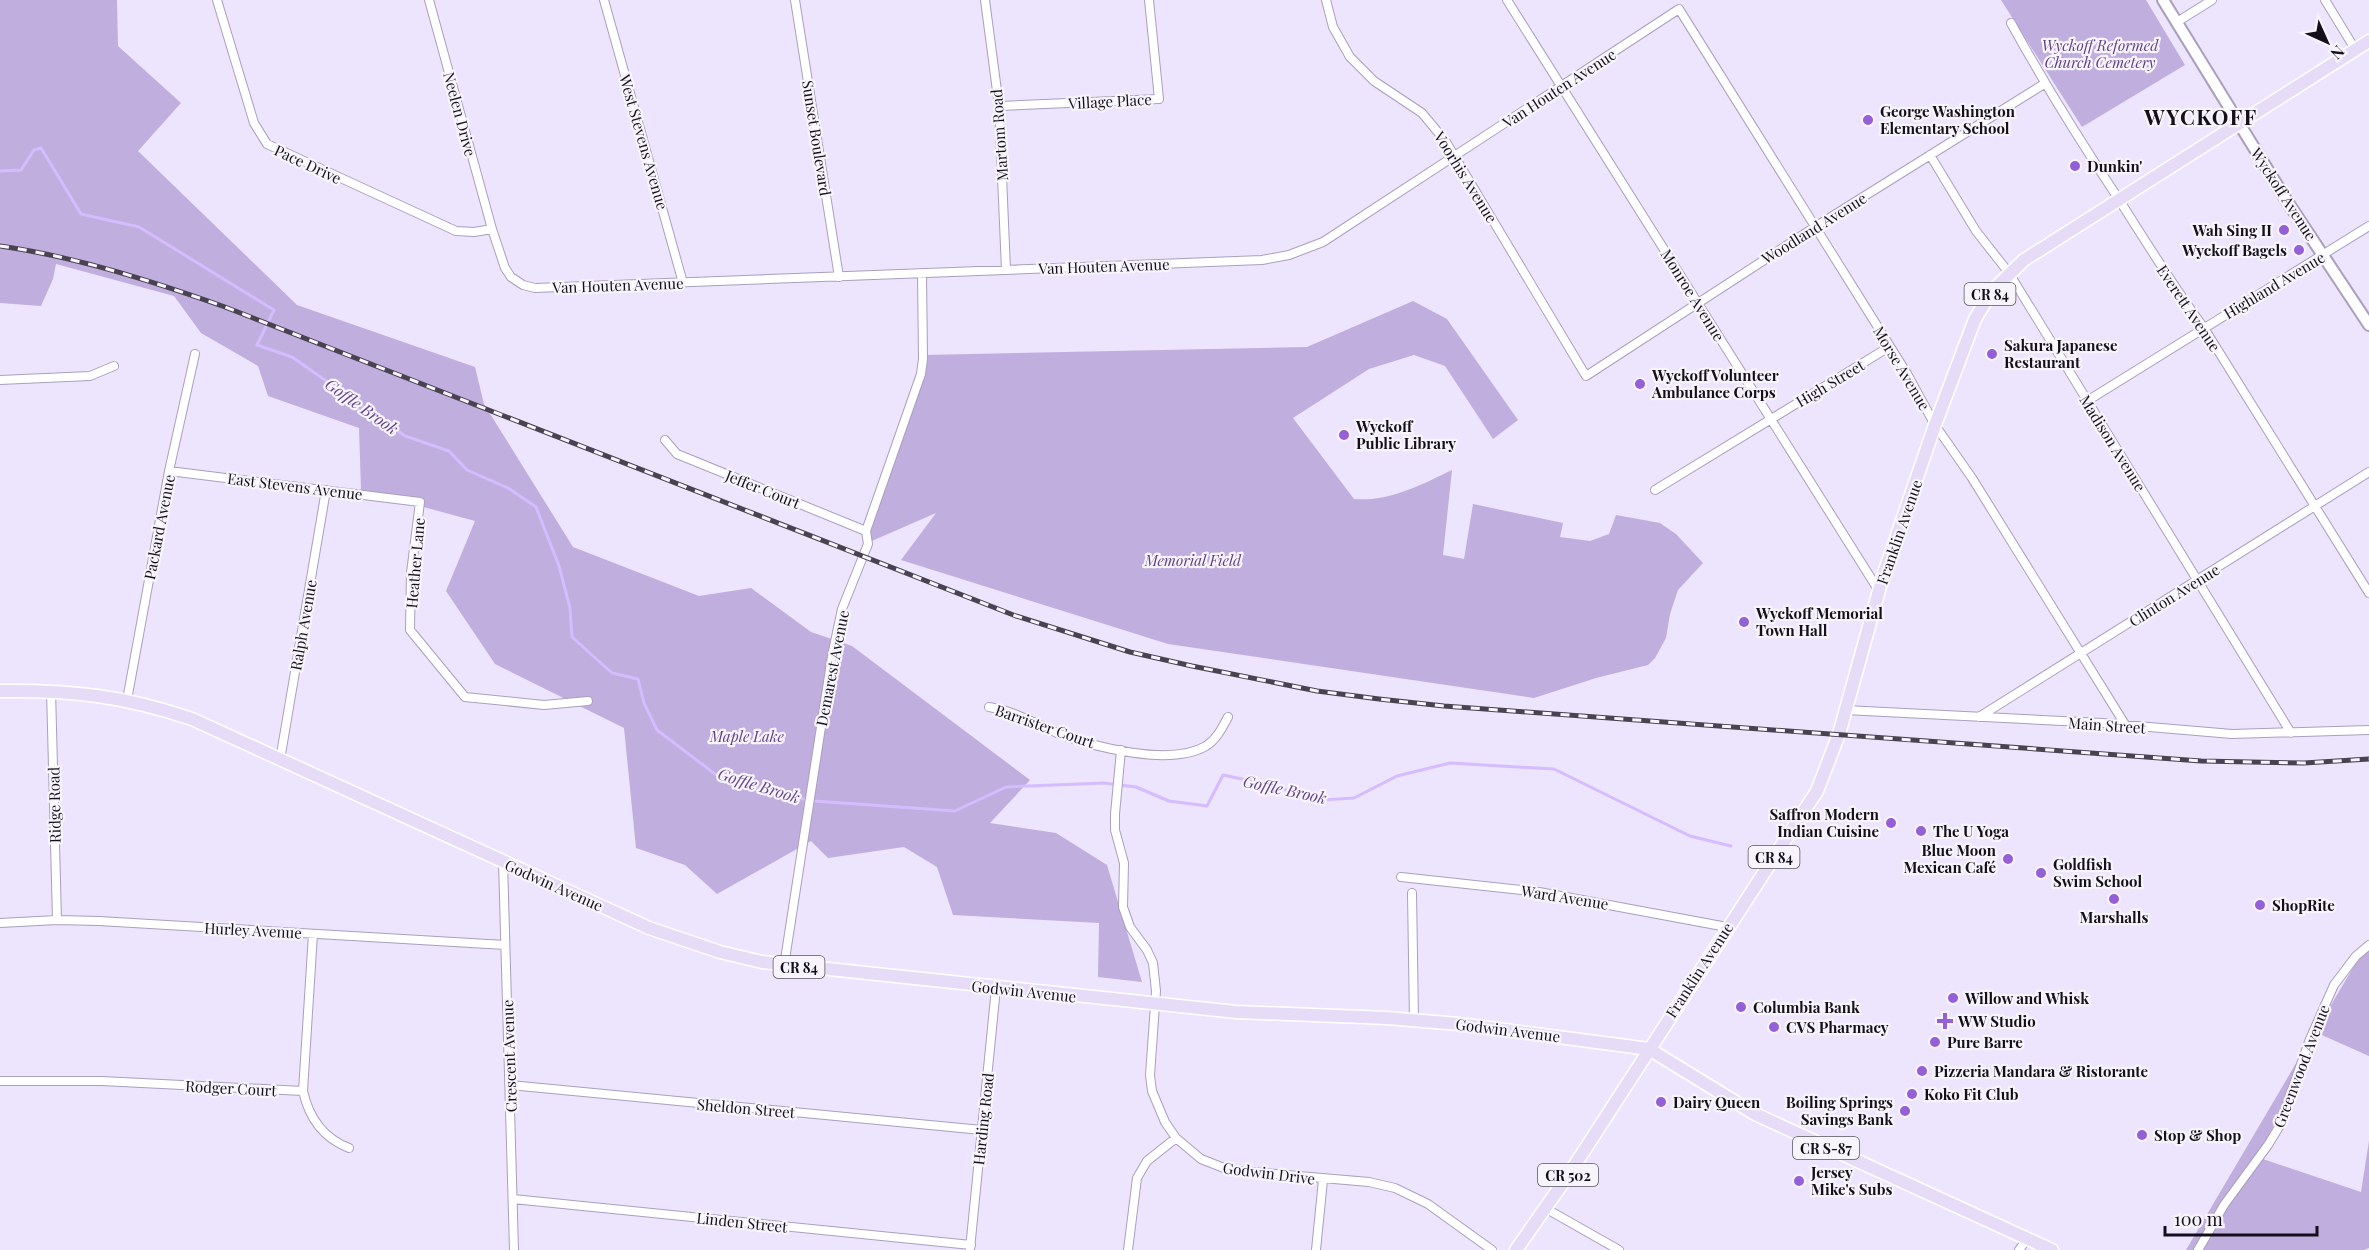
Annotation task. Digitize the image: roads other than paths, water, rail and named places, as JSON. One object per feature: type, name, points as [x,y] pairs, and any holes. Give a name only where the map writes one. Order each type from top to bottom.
[{"type":"main road","name":"Wyckoff Avenue","points":[[2163,0],[2238,122],[2369,325]]},
{"type":"main road","name":"Franklin Avenue","points":[[1516,1250],[1569,1174],[1817,791],[1831,758],[1879,591],[1935,425],[1981,307],[1992,291],[2024,260],[2238,122],[2369,41]]},
{"type":"main road","name":"Godwin Avenue","points":[[0,691],[51,690],[127,700],[192,719],[503,862],[679,939],[720,952],[784,966],[1236,1012],[1414,1020],[1649,1048],[1755,1114],[2052,1250]]},
{"type":"street","name":"Pace Drive","points":[[217,0],[254,123],[267,144],[456,231],[474,232],[492,229]]},
{"type":"street","name":"Neelen Drive","points":[[429,0],[492,229]]},
{"type":"street","name":"West Stevens Avenue","points":[[604,0],[683,283]]},
{"type":"street","name":"Sunset Boulevard","points":[[795,0],[839,277]]},
{"type":"street","name":"Martom Road","points":[[985,0],[999,106],[1006,270]]},
{"type":"street","name":"Village Place","points":[[999,106],[1160,99],[1149,0]]},
{"type":"street","name":"Voorhis Avenue","points":[[1326,0],[1333,27],[1350,57],[1374,81],[1422,113],[1446,142],[1586,376]]},
{"type":"street","name":"Monroe Avenue","points":[[1507,0],[1879,591]]},
{"type":"street","points":[[2178,22],[2212,0]]},
{"type":"street","points":[[2325,0],[2355,50]]},
{"type":"street","name":"Van Houten Avenue","points":[[492,229],[505,268],[511,277],[523,285],[535,288],[1262,260],[1289,255],[1323,242],[1679,9]]},
{"type":"street","name":"Morse Avenue","points":[[1679,9],[1889,346],[1935,425],[1971,478],[2126,726]]},
{"type":"street","name":"Everett Avenue","points":[[2011,23],[2044,84],[2176,289],[2204,328],[2369,593]]},
{"type":"street","name":"Woodland Avenue","points":[[1586,376],[1815,227],[2044,84]]},
{"type":"street","name":"Madison Avenue","points":[[1930,155],[1977,231],[2010,273],[2291,733]]},
{"type":"street","name":"Highland Avenue","points":[[2087,401],[2369,226]]},
{"type":"street","name":"Demarest Avenue","points":[[784,966],[832,656],[842,609],[868,544],[866,531],[921,374],[923,359],[922,274]]},
{"type":"street","name":"High Street","points":[[1655,490],[1889,346]]},
{"type":"street","name":"Packard Avenue","points":[[127,700],[169,471],[195,354]]},
{"type":"street","points":[[0,380],[90,376],[114,366]]},
{"type":"street","name":"Jeffer Court","points":[[665,440],[677,454],[866,531]]},
{"type":"street","name":"East Stevens Avenue","points":[[169,471],[420,502]]},
{"type":"street","name":"Clinton Avenue","points":[[1979,717],[2369,472]]},
{"type":"street","name":"Ralph Avenue","points":[[280,760],[326,490]]},
{"type":"street","name":"Heather Lane","points":[[420,502],[411,573],[410,630],[465,697],[544,705],[588,701]]},
{"type":"street","name":"Ridge Road","points":[[51,690],[57,920]]},
{"type":"street","name":"Barrister Court","points":[[989,707],[1017,713],[1057,733],[1086,742],[1121,750],[1157,754],[1195,750],[1213,740],[1228,717]]},
{"type":"street","name":"Main Street","points":[[1845,710],[2232,734],[2369,730]]},
{"type":"street","name":"Godwin Drive","points":[[1121,750],[1114,814],[1117,839],[1124,862],[1123,907],[1130,927],[1148,950],[1153,963],[1156,978],[1150,1075],[1152,1091],[1161,1115],[1176,1138],[1201,1159],[1229,1170],[1323,1180],[1369,1182],[1395,1188],[1428,1204],[1492,1250]]},
{"type":"street","name":"Crescent Avenue","points":[[503,862],[514,1250]]},
{"type":"street","name":"Ward Avenue","points":[[1401,877],[1539,892],[1727,927]]},
{"type":"street","points":[[1412,893],[1414,1020]]},
{"type":"street","name":"Hurley Avenue","points":[[0,923],[57,920],[505,945]]},
{"type":"street","points":[[314,934],[303,1091],[306,1105],[320,1129],[349,1148]]},
{"type":"street","name":"Greenwood Avenue","points":[[2198,1250],[2224,1205],[2279,1127],[2310,1039],[2334,985],[2369,945]]},
{"type":"street","name":"Harding Road","points":[[971,1248],[996,988]]},
{"type":"street","name":"Rodger Court","points":[[0,1081],[102,1082],[303,1091]]},
{"type":"street","name":"Sheldon Street","points":[[510,1085],[982,1130]]},
{"type":"street","points":[[1128,1250],[1137,1178],[1148,1161],[1176,1138]]},
{"type":"street","points":[[1316,1250],[1320,1232],[1323,1180]]},
{"type":"street","name":"Linden Street","points":[[513,1199],[971,1248]]},
{"type":"street","points":[[1545,1208],[1619,1250]]},
{"type":"street","points":[[2019,1250],[2026,1239]]},
{"type":"waterway","name":"Goffle Brook","points":[[0,171],[21,170],[34,150],[41,148],[81,214],[139,227],[274,310],[257,345],[292,357],[405,436],[449,451],[467,470],[508,488],[536,507],[559,566],[570,608],[572,637],[612,673],[638,679],[644,703],[657,730],[715,774],[778,794],[814,801],[955,811],[1006,787],[1104,783],[1136,787],[1169,801],[1207,806],[1223,775],[1323,800],[1354,798],[1397,776],[1450,763],[1554,769],[1690,836],[1731,846]]},
{"type":"railway","points":[[0,246],[114,271],[225,307],[1016,616],[1130,652],[1192,666],[1317,691],[1444,706],[2201,761],[2304,763],[2369,759]]},
{"type":"place","name":"George Washington Elementary School","points":[[1868,120]]},
{"type":"place","name":"Dunkin'","points":[[2075,166]]},
{"type":"place","name":"Wah Sing II","points":[[2284,230]]},
{"type":"place","name":"Wyckoff Bagels","points":[[2299,250]]},
{"type":"place","name":"Sakura Japanese Restaurant","points":[[1992,354]]},
{"type":"place","name":"Wyckoff Volunteer Ambulance Corps","points":[[1640,384]]},
{"type":"place","name":"Wyckoff Public Library","points":[[1344,435]]},
{"type":"place","name":"Wyckoff Memorial Town Hall","points":[[1744,622]]},
{"type":"place","name":"Saffron Modern Indian Cuisine","points":[[1891,823]]},
{"type":"place","name":"The U Yoga","points":[[1921,831]]},
{"type":"place","name":"Blue Moon Mexican Café","points":[[2008,859]]},
{"type":"place","name":"Goldfish Swim School","points":[[2041,873]]},
{"type":"place","name":"Marshalls","points":[[2114,899]]},
{"type":"place","name":"ShopRite","points":[[2260,905]]},
{"type":"place","name":"Willow and Whisk","points":[[1953,998]]},
{"type":"place","name":"Columbia Bank","points":[[1741,1007]]},
{"type":"place","name":"WW Studio","points":[[1945,1021]]},
{"type":"place","name":"CVS Pharmacy","points":[[1774,1027]]},
{"type":"place","name":"Pure Barre","points":[[1935,1042]]},
{"type":"place","name":"Pizzeria Mandara & Ristorante","points":[[1922,1071]]},
{"type":"place","name":"Koko Fit Club","points":[[1912,1094]]},
{"type":"place","name":"Dairy Queen","points":[[1661,1102]]},
{"type":"place","name":"Boiling Springs Savings Bank","points":[[1905,1111]]},
{"type":"place","name":"Stop & Shop","points":[[2142,1135]]},
{"type":"place","name":"Jersey Mike's Subs","points":[[1799,1181]]},
{"type":"district","name":"WYCKOFF","points":[[2201,116]]},
{"type":"park label","name":"Wyckoff Reformed Church Cemetery","points":[[2100,54]]},
{"type":"park label","name":"Memorial Field","points":[[1193,560]]},
{"type":"park label","name":"Maple Lake","points":[[747,736]]}]
